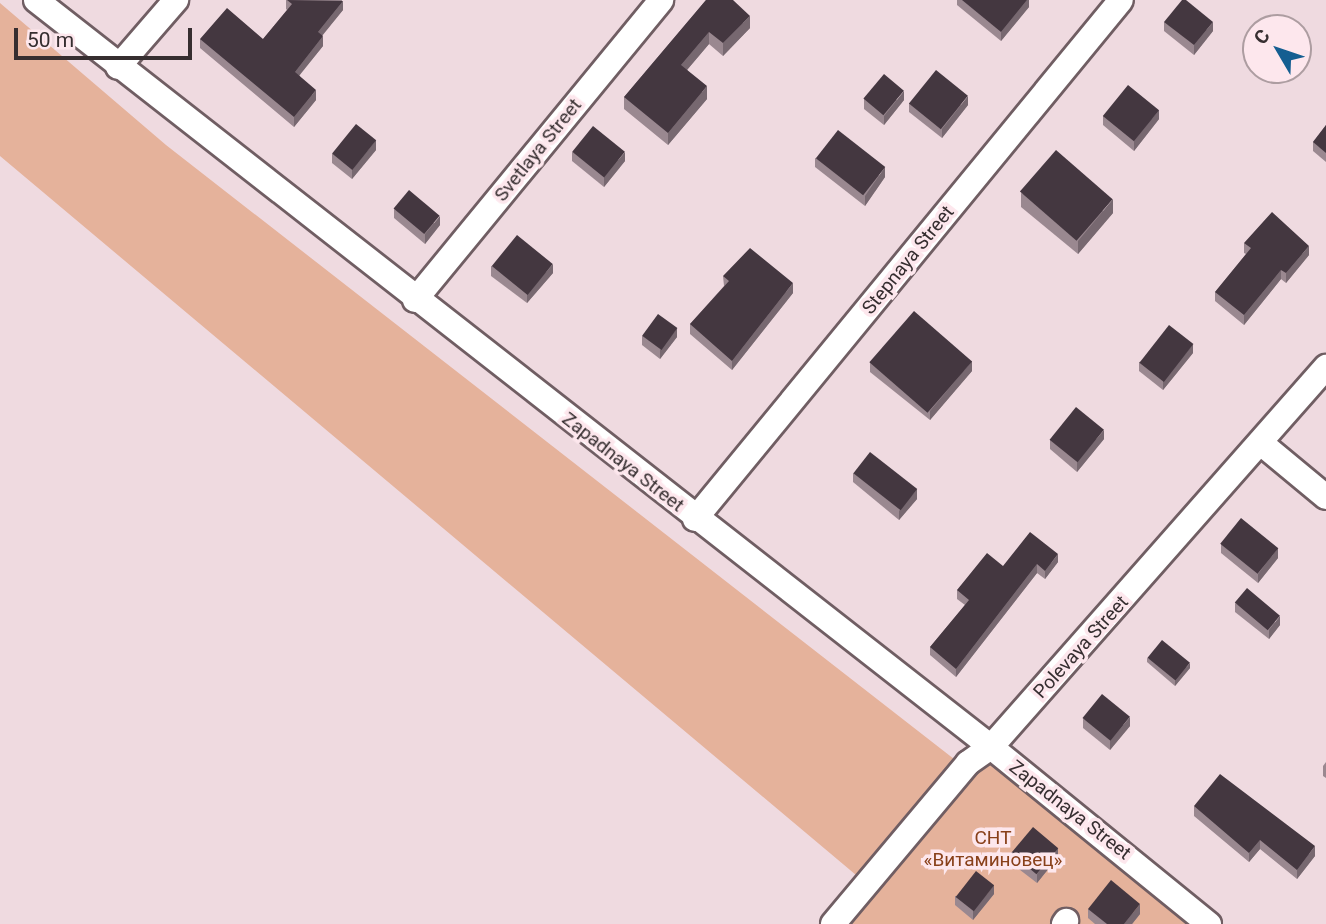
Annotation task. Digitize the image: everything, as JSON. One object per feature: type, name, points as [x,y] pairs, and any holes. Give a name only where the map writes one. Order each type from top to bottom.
[{"type":"street","name":"Zapadnaya Street","points":[[36,0],[415,300],[991,747],[1209,924]]},
{"type":"street","points":[[118,67],[176,0]]},
{"type":"street","name":"Svetlaya Street","points":[[415,300],[661,0]]},
{"type":"street","name":"Stepnaya Street","points":[[695,519],[1121,0]]},
{"type":"street","name":"Polevaya Street","points":[[833,924],[968,763],[991,747],[1262,444],[1326,367]]},
{"type":"street","points":[[1262,444],[1326,497]]},
{"type":"green space","points":[[0,3],[166,145],[954,759],[856,875],[0,156]]},
{"type":"green space","name":"СНТ «Витаминовец»","points":[[980,749],[1203,924],[828,924]]},
{"type":"building","points":[[287,0],[343,1],[318,32],[323,36],[295,72],[316,90],[294,117],[200,39],[227,8],[263,39],[292,4]]},
{"type":"building","points":[[706,0],[733,0],[750,16],[723,43],[709,32],[681,65],[707,86],[668,133],[624,97]]},
{"type":"building","points":[[962,0],[1027,0],[1001,32]]},
{"type":"building","points":[[1182,0],[1186,0],[1213,22],[1194,45],[1164,22]]},
{"type":"building","points":[[936,70],[968,96],[941,129],[909,103]]},
{"type":"building","points":[[884,74],[904,91],[883,115],[863,99]]},
{"type":"building","points":[[1128,85],[1159,110],[1134,141],[1103,116]]},
{"type":"building","points":[[356,124],[376,140],[352,170],[332,154]]},
{"type":"building","points":[[1326,125],[1326,153],[1313,142]]},
{"type":"building","points":[[593,126],[625,152],[604,177],[572,152]]},
{"type":"building","points":[[838,130],[885,167],[863,195],[816,158]]},
{"type":"building","points":[[1056,150],[1113,199],[1077,241],[1020,192]]},
{"type":"building","points":[[409,190],[440,216],[424,234],[394,208]]},
{"type":"building","points":[[1272,212],[1309,246],[1286,273],[1281,270],[1244,315],[1215,292],[1251,248],[1244,243]]},
{"type":"building","points":[[517,235],[553,264],[528,295],[492,266]]},
{"type":"building","points":[[750,248],[793,283],[732,361],[690,324],[729,281],[723,276]]},
{"type":"building","points":[[914,311],[972,362],[928,413],[869,362]]},
{"type":"building","points":[[658,314],[677,328],[662,350],[642,336]]},
{"type":"building","points":[[1169,325],[1193,344],[1164,382],[1139,363]]},
{"type":"building","points":[[1076,407],[1104,430],[1078,462],[1050,440]]},
{"type":"building","points":[[870,452],[917,489],[901,510],[853,473]]},
{"type":"building","points":[[1241,518],[1278,548],[1258,574],[1220,544]]},
{"type":"building","points":[[1030,532],[1058,554],[1045,571],[1037,564],[956,669],[930,647],[969,600],[957,590],[987,553],[1003,566]]},
{"type":"building","points":[[1247,588],[1280,616],[1268,630],[1235,603]]},
{"type":"building","points":[[1162,640],[1190,663],[1176,681],[1148,658]]},
{"type":"building","points":[[1102,694],[1130,717],[1110,741],[1082,718]]},
{"type":"building","points":[[1220,774],[1315,846],[1297,870],[1260,840],[1249,853],[1194,806]]},
{"type":"building","points":[[1033,827],[1058,848],[1036,874],[1011,853]]},
{"type":"building","points":[[976,871],[994,885],[974,911],[956,897]]},
{"type":"building","points":[[1111,880],[1140,904],[1124,924],[1107,924],[1088,909]]}]
